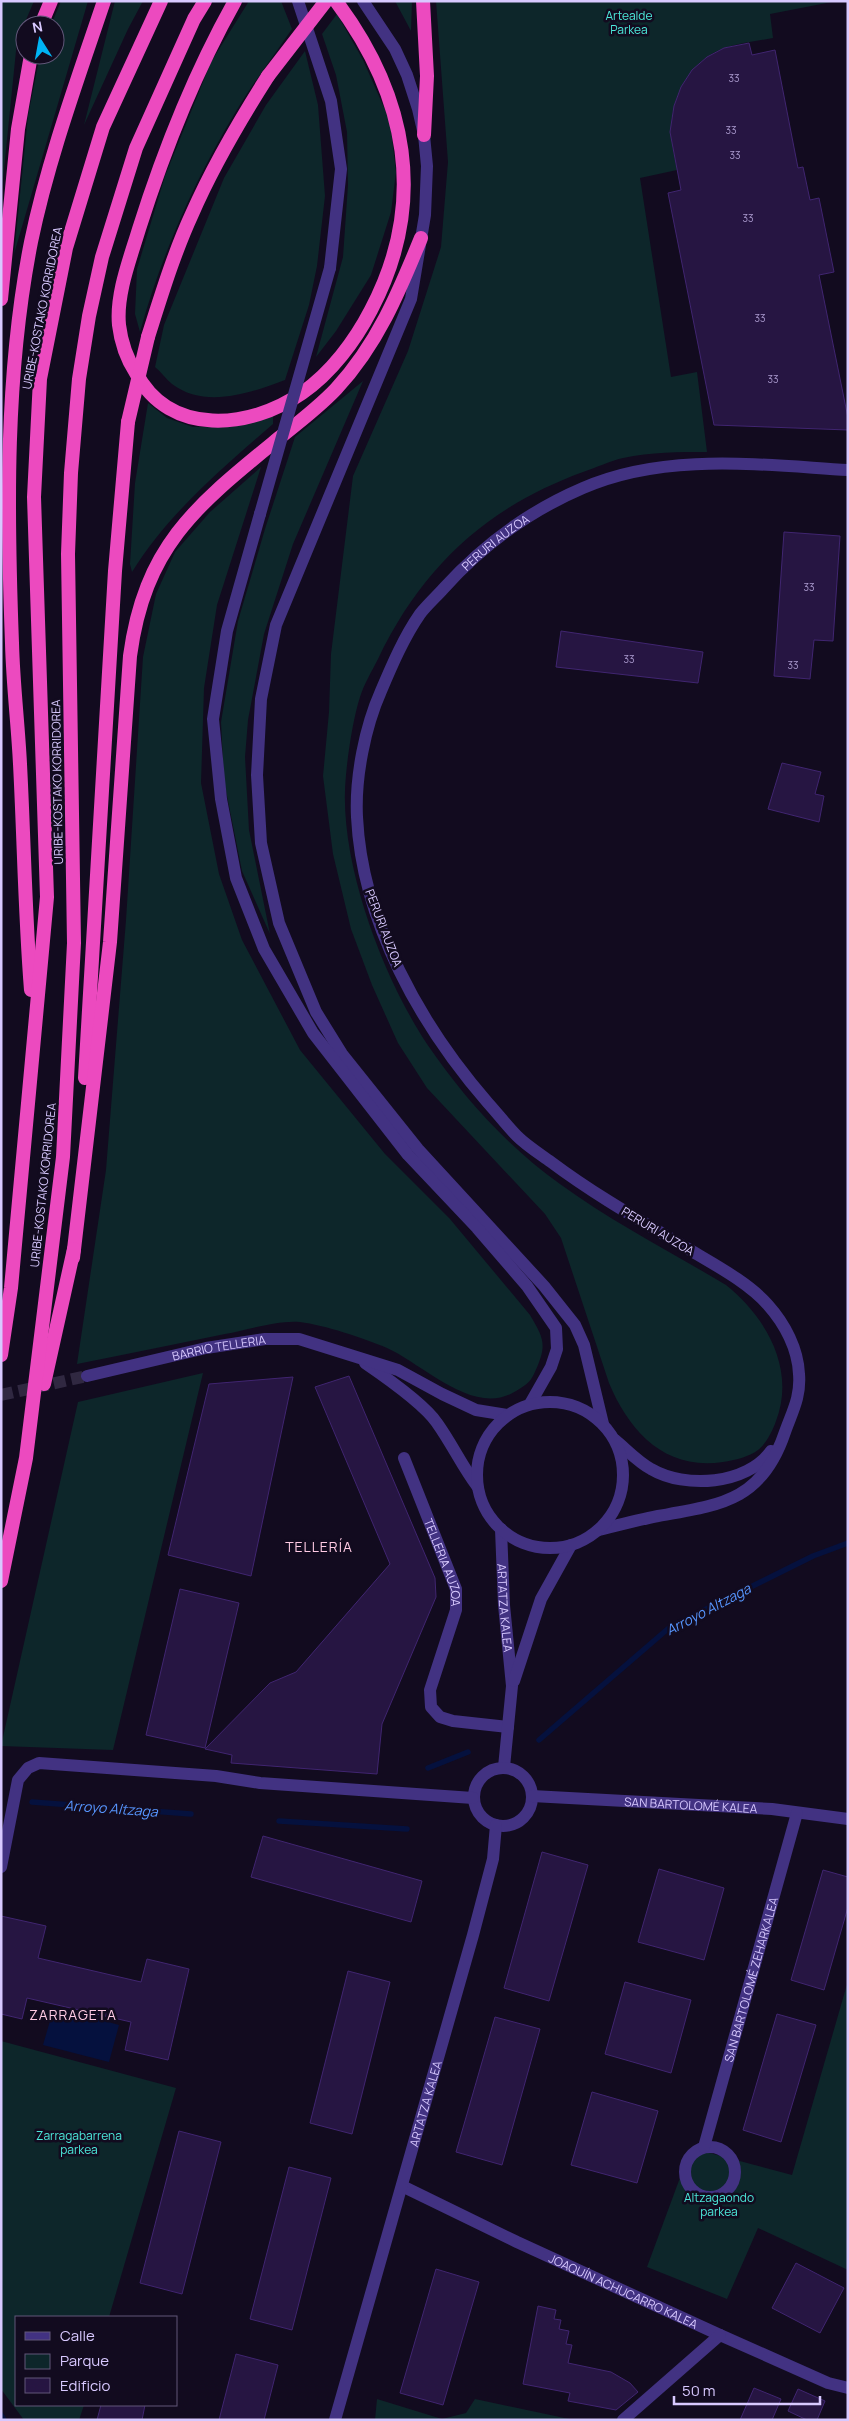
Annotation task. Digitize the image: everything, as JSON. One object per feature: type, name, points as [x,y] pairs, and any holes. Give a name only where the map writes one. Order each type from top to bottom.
[{"type":"highway","points":[[45,15],[51,1]]},
{"type":"highway","points":[[34,1026],[25,903],[20,763],[12,645],[10,433],[20,312],[31,242],[70,100],[104,1]]},
{"type":"highway","name":"URIBE-KOSTAKO KORRIDOREA","points":[[1,1581],[26,1458],[64,1157],[74,943],[68,554],[71,473],[78,379],[102,257],[136,148],[194,19],[205,1]]},
{"type":"highway","points":[[234,1],[190,88],[154,182],[131,254],[119,304],[119,324],[129,362],[152,398],[163,406],[184,416],[203,420],[229,421],[269,411],[302,393],[344,352],[364,324],[379,296],[399,236],[403,206],[404,175],[395,115],[381,75],[371,54],[336,1]]},
{"type":"highway","points":[[73,1258],[94,951],[115,571],[128,422],[148,337],[168,274],[191,214],[242,116],[268,76],[326,1]]},
{"type":"highway","points":[[423,1],[427,76],[424,135]]},
{"type":"highway","name":"URIBE-KOSTAKO KORRIDOREA","points":[[1,1355],[12,1278],[47,898],[34,497],[40,379],[66,248],[103,127],[161,2]]},
{"type":"highway","points":[[1,299],[18,129],[29,65]]},
{"type":"highway","points":[[26,1458],[73,1258],[110,942],[130,656],[134,629],[148,582],[176,534],[197,509],[217,489],[336,390],[357,364],[376,338],[394,304],[421,238]]},
{"type":"highway","points":[[1,580],[12,645]]},
{"type":"street","points":[[298,1],[331,101],[340,169],[330,268],[227,631],[213,720],[221,799],[236,878],[264,949],[313,1033],[408,1155],[477,1228],[528,1286],[556,1328],[557,1350],[551,1367],[530,1404]]},
{"type":"street","points":[[363,1],[395,49],[407,75],[424,135],[426,201],[411,299],[276,625],[261,698],[257,775],[261,843],[279,923],[316,1012],[342,1054],[412,1141],[544,1286],[575,1325],[584,1346],[603,1424]]},
{"type":"street","name":"PERURI AUZOA","points":[[786,1429],[798,1403],[800,1373],[791,1339],[767,1303],[723,1270],[584,1186],[518,1137],[465,1076],[432,1029],[391,952],[367,885],[357,816],[361,757],[372,710],[395,657],[421,613],[462,569],[504,532],[548,503],[607,477],[700,464],[848,470]]},
{"type":"street","name":"BARRIO TELLERIA","points":[[87,1376],[206,1348],[265,1339],[299,1339],[351,1354]]},
{"type":"street","points":[[351,1354],[398,1370],[476,1410],[507,1415]]},
{"type":"street","points":[[351,1354],[387,1378],[436,1422],[461,1465],[477,1486]]},
{"type":"street","points":[[550,1401],[570,1404],[588,1412],[603,1424],[615,1440],[651,1469],[680,1479],[710,1480],[738,1475],[763,1462],[786,1429],[779,1453],[757,1481],[733,1500],[698,1510],[599,1530],[571,1545],[553,1548],[534,1546],[516,1540],[500,1529],[489,1517],[481,1502],[477,1486],[477,1466],[482,1446],[492,1429],[507,1415],[530,1404],[550,1401]]},
{"type":"street","points":[[599,1530],[614,1510],[622,1487],[623,1463],[615,1440]]},
{"type":"street","name":"TELLERIA AUZOA","points":[[404,1458],[456,1590],[456,1610],[430,1690],[431,1707],[440,1717],[453,1721],[508,1727]]},
{"type":"street","name":"ARTATZA KALEA","points":[[500,1529],[504,1605],[512,1686],[504,1767]]},
{"type":"street","name":"ARTATZA KALEA","points":[[512,1686],[541,1599],[571,1545]]},
{"type":"street","points":[[1,1867],[18,1780],[28,1768],[39,1762],[216,1776],[260,1783],[474,1798]]},
{"type":"street","points":[[504,1767],[520,1773],[531,1787],[532,1796],[531,1806],[525,1816],[507,1826],[496,1825],[480,1815],[474,1798],[479,1780],[495,1768],[504,1767]]},
{"type":"street","name":"SAN BARTOLOMÉ KALEA","points":[[532,1796],[762,1809],[848,1820]]},
{"type":"street","name":"SAN BARTOLOMÉ ZEHARKALEA","points":[[704,2147],[797,1813]]},
{"type":"street","name":"ARTATZA KALEA","points":[[335,2420],[473,1936],[492,1859],[496,1825]]},
{"type":"street","points":[[712,2146],[728,2153],[735,2168],[735,2177],[727,2191],[712,2198],[695,2193],[685,2180],[684,2172],[690,2156],[704,2147],[712,2146]]},
{"type":"street","name":"JOAQUÍN ACHUCARRO KALEA","points":[[402,2186],[517,2242],[828,2383],[848,2388]]},
{"type":"street","points":[[623,2420],[720,2334]]},
{"type":"green space","points":[[1,1],[34,1],[28,15],[15,15],[15,61],[1,199]]},
{"type":"green space","points":[[61,1],[88,1],[14,254],[28,116],[38,65],[65,65],[65,15],[55,15]]},
{"type":"green space","points":[[115,1],[143,1],[128,29],[84,125]]},
{"type":"green space","points":[[249,1],[281,1],[292,29],[242,102],[192,192],[168,247],[140,332],[135,314],[137,269],[165,176],[211,62]]},
{"type":"green space","points":[[395,1],[412,1],[411,31]]},
{"type":"green space","name":"Artealde Parkea","points":[[436,1],[837,1],[770,14],[773,38],[724,48],[701,62],[685,81],[674,105],[671,136],[677,170],[640,178],[671,377],[697,372],[707,452],[676,452],[623,458],[583,472],[548,486],[517,503],[488,522],[461,544],[415,596],[396,626],[368,678],[355,715],[346,775],[345,807],[349,842],[366,915],[394,985],[410,1016],[441,1064],[487,1120],[541,1170],[600,1211],[726,1285],[754,1312],[765,1328],[774,1345],[780,1364],[782,1382],[781,1402],[775,1425],[769,1437],[758,1450],[742,1458],[723,1462],[702,1463],[684,1460],[667,1454],[652,1444],[627,1417],[609,1383],[561,1238],[545,1214],[427,1088],[398,1043],[372,985],[351,929],[333,854],[323,776],[329,712],[331,654],[353,476],[408,351],[441,247],[448,162]]},
{"type":"green space","points":[[337,14],[363,60],[390,121],[396,172],[391,212],[371,275],[336,331],[316,357],[343,257],[348,185],[347,132],[336,75],[322,34]]},
{"type":"green space","points":[[305,51],[318,105],[325,196],[317,266],[309,305],[285,380],[258,390],[228,396],[199,396],[185,392],[172,384],[155,367],[164,325],[224,178],[266,105]]},
{"type":"green space","points":[[363,381],[293,544],[264,634],[248,720],[245,757],[249,830],[270,934],[242,871],[224,781],[221,722],[238,621],[295,437]]},
{"type":"green space","points":[[148,403],[167,418],[193,427],[234,426],[273,412],[273,424],[196,493],[162,531],[132,572],[130,564],[135,483]]},
{"type":"green space","points":[[261,467],[217,605],[204,688],[201,783],[219,874],[242,940],[300,1050],[385,1154],[450,1219],[530,1315],[539,1331],[542,1350],[531,1380],[516,1391],[500,1398],[483,1398],[466,1393],[449,1386],[387,1348],[344,1332],[300,1322],[272,1324],[77,1364],[106,1170],[126,920],[143,657],[156,594],[175,552],[210,512]]},
{"type":"green space","points":[[203,1373],[113,1750],[1,1746],[78,1402]]},
{"type":"green space","name":"Altzagaondo parkea","points":[[848,1981],[848,2270],[758,2228],[727,2299],[647,2267],[691,2148],[792,2175]]},
{"type":"green space","name":"Zarragabarrena parkea","points":[[1,2041],[176,2088],[109,2316],[15,2316],[15,2406],[84,2406],[79,2420],[24,2420],[1,2389]]},
{"type":"green space","points":[[377,2399],[442,2419],[466,2413],[475,2399],[574,2420],[375,2420]]},
{"type":"shaded area","points":[[54,2007],[119,2025],[109,2062],[43,2045]]},
{"type":"building","points":[[749,43],[752,55],[775,50],[798,168],[803,167],[810,200],[819,198],[834,272],[819,275],[848,418],[848,430],[714,425],[668,193],[681,190],[670,132],[674,106],[681,87],[692,70],[707,57],[724,48]]},
{"type":"building","points":[[784,532],[840,536],[833,641],[814,640],[810,679],[774,676]]},
{"type":"building","points":[[561,631],[703,652],[698,683],[556,667]]},
{"type":"building","points":[[782,763],[821,772],[815,794],[824,796],[819,822],[768,809]]},
{"type":"building","points":[[349,1376],[435,1578],[436,1597],[382,1724],[377,1774],[231,1763],[232,1755],[205,1749],[270,1683],[296,1672],[390,1564],[315,1387]]},
{"type":"building","points":[[293,1377],[251,1576],[168,1555],[209,1384]]},
{"type":"building","points":[[180,1589],[239,1603],[205,1748],[146,1735]]},
{"type":"building","points":[[263,1836],[422,1881],[411,1922],[251,1877]]},
{"type":"building","points":[[542,1852],[588,1865],[549,2001],[504,1988]]},
{"type":"building","points":[[659,1869],[724,1888],[704,1960],[638,1942]]},
{"type":"building","points":[[823,1870],[848,1877],[848,1907],[824,1990],[791,1980]]},
{"type":"building","points":[[1,1916],[46,1926],[38,1958],[141,1982],[147,1959],[189,1969],[168,2060],[125,2050],[131,2022],[27,1998],[22,2019],[1,2014]]},
{"type":"building","points":[[348,1971],[390,1982],[352,2134],[310,2123]]},
{"type":"building","points":[[625,1982],[691,2000],[671,2073],[605,2054]]},
{"type":"building","points":[[777,2014],[816,2025],[781,2142],[743,2130]]},
{"type":"building","points":[[495,2017],[540,2029],[502,2165],[456,2152]]},
{"type":"building","points":[[592,2092],[658,2111],[637,2183],[571,2165]]},
{"type":"building","points":[[179,2131],[221,2142],[182,2294],[140,2283]]},
{"type":"building","points":[[289,2167],[331,2178],[292,2330],[250,2319]]},
{"type":"building","points":[[796,2263],[844,2288],[820,2333],[772,2308]]},
{"type":"building","points":[[436,2269],[479,2282],[443,2405],[400,2393]]},
{"type":"building","points":[[538,2306],[556,2310],[554,2319],[561,2320],[559,2329],[569,2331],[566,2344],[572,2345],[568,2363],[611,2372],[630,2383],[638,2392],[616,2410],[568,2401],[570,2393],[523,2384]]},
{"type":"building","points":[[236,2354],[278,2365],[264,2420],[219,2420]]},
{"type":"building","points":[[754,2388],[781,2399],[772,2420],[740,2420]]},
{"type":"building","points":[[798,2389],[825,2401],[817,2420],[807,2420],[788,2411]]},
{"type":"building","points":[[101,2406],[145,2406],[142,2420],[97,2420]]},
{"type":"waterway","name":"Arroyo Altzaga","points":[[539,1740],[670,1627],[813,1556],[848,1543]]},
{"type":"waterway","name":"Arroyo Altzaga","points":[[428,1768],[468,1752]]},
{"type":"waterway","name":"Arroyo Altzaga","points":[[32,1802],[191,1814]]},
{"type":"waterway","name":"Arroyo Altzaga","points":[[279,1821],[407,1829]]},
{"type":"waterway","points":[[1,2415],[4,2420]]},
{"type":"tunnel","points":[[1,1395],[87,1376]]},
{"type":"district","name":"TELLERÍA","points":[[319,1546]]},
{"type":"district","name":"ZARRAGETA","points":[[73,2014]]}]
